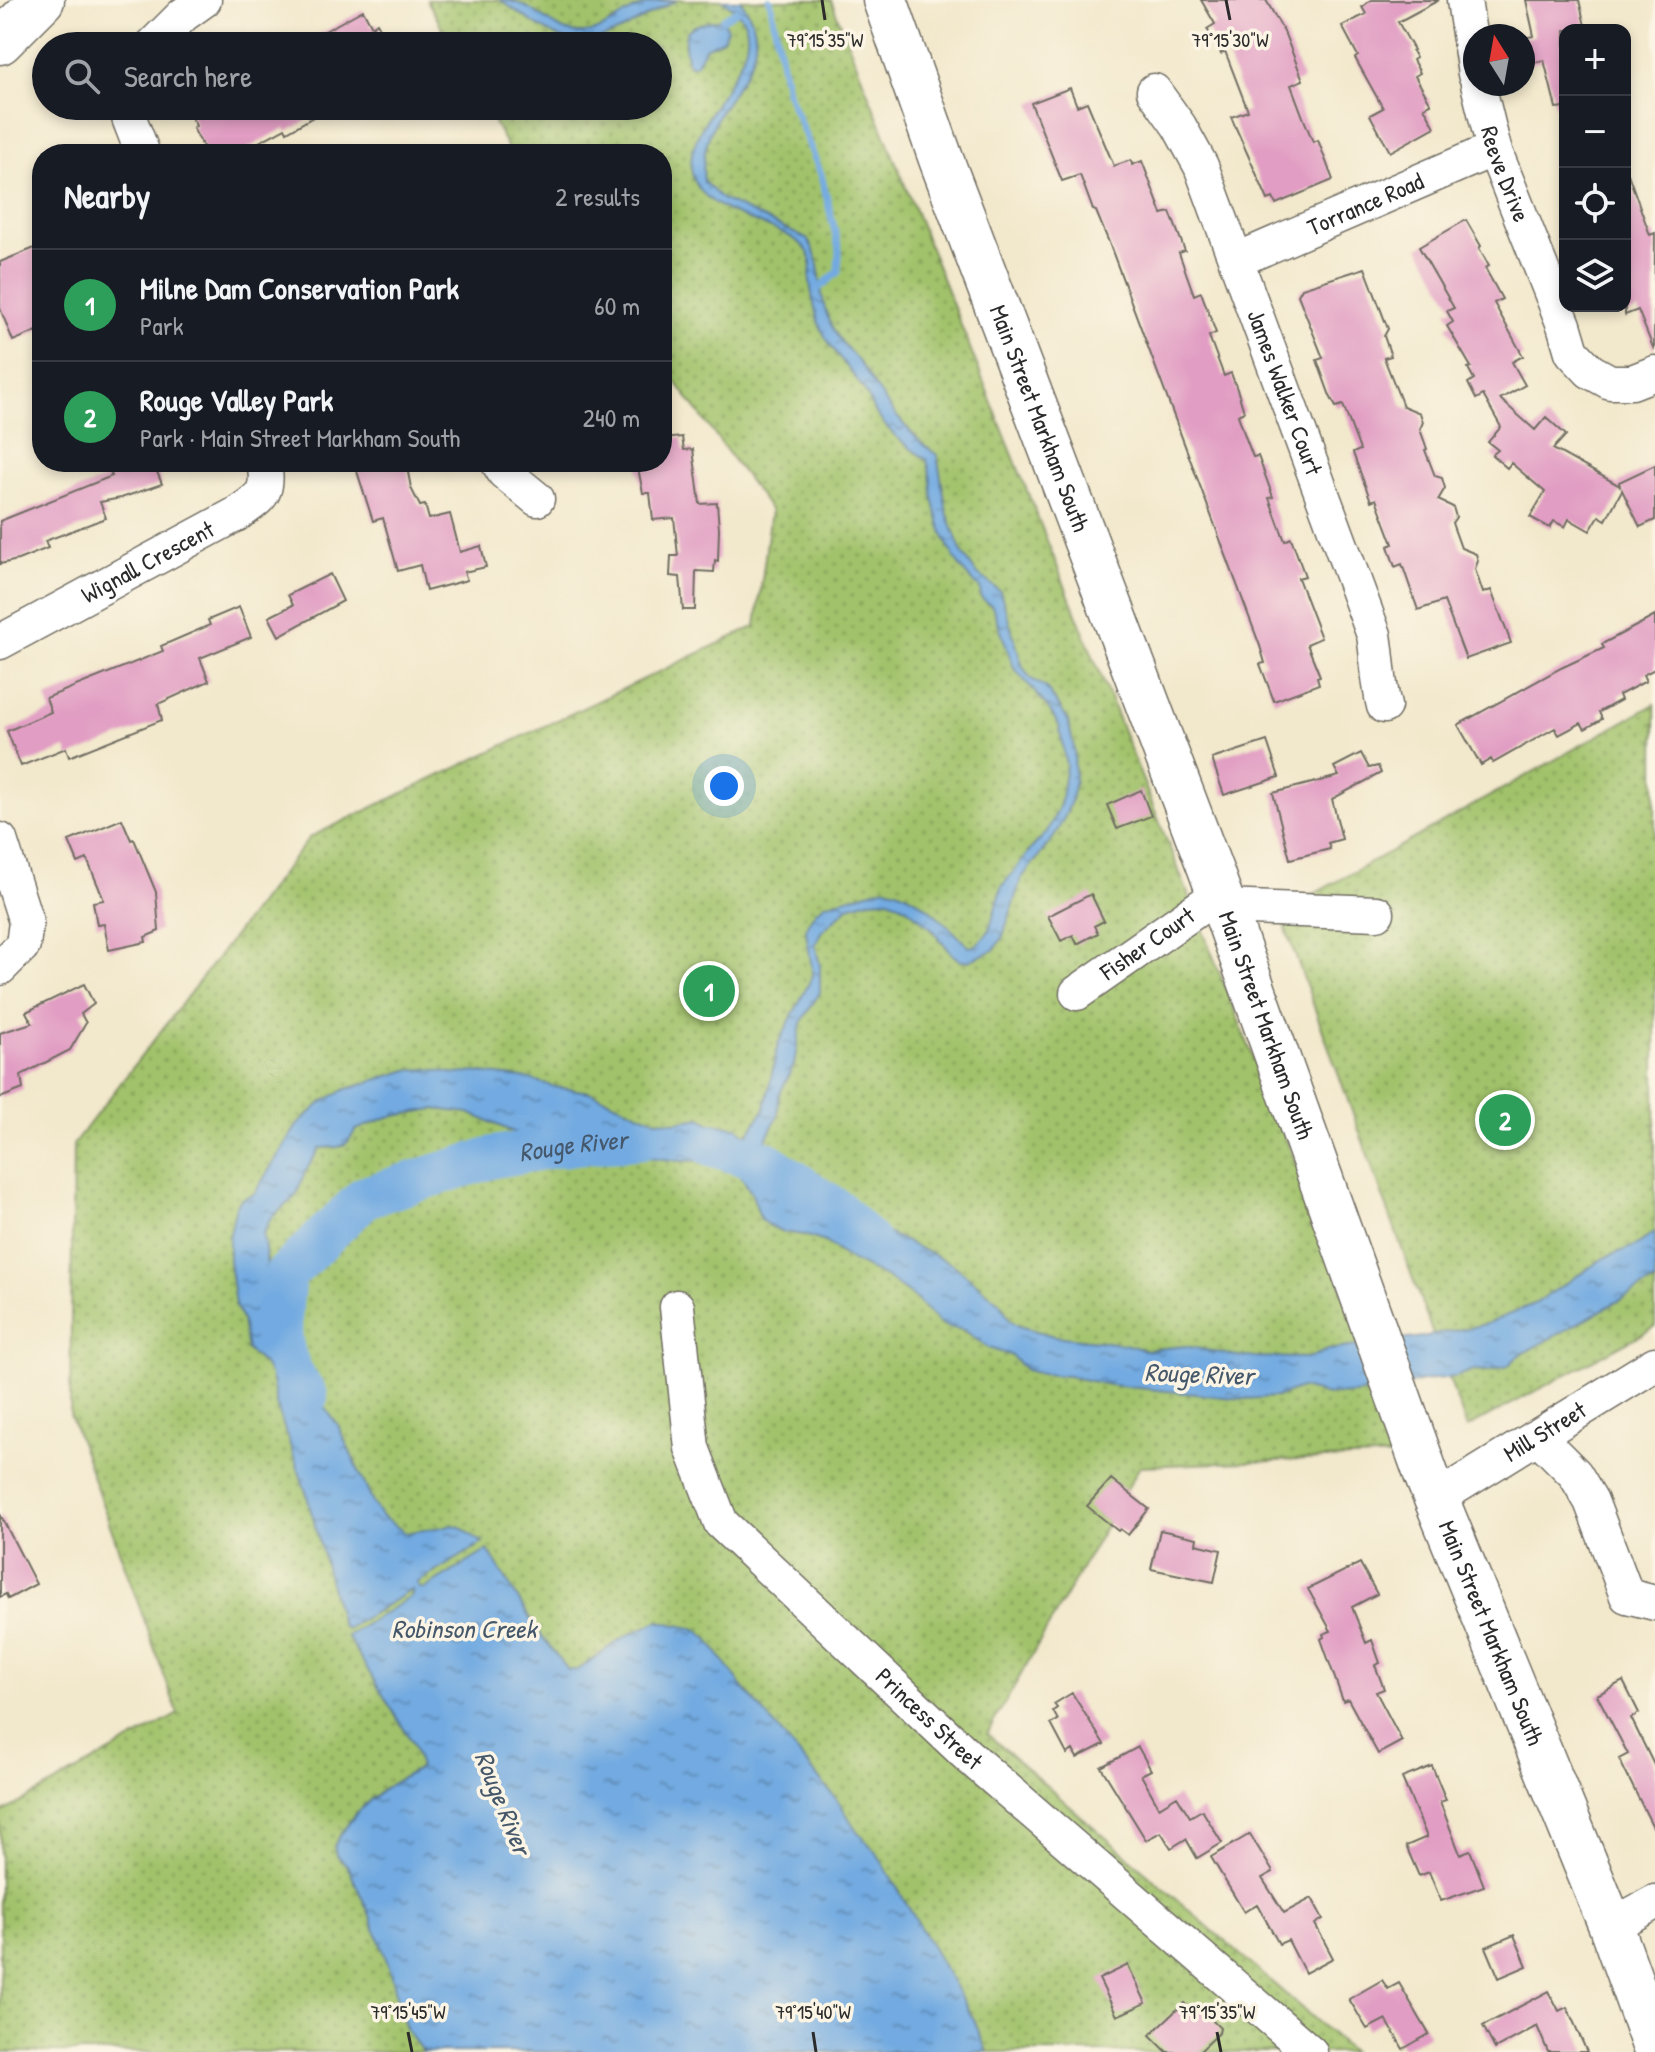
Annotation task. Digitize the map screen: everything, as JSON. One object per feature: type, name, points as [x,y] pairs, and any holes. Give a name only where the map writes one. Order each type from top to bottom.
[{"type":"main road","points":[[0,42],[42,0]]},
{"type":"main road","name":"Main Street Markham South","points":[[885,0],[941,159],[1221,901],[1431,1487],[1611,1926],[1655,2048]]},
{"type":"street","points":[[166,32],[204,0]]},
{"type":"street","points":[[1464,0],[1468,24]]},
{"type":"street","name":"James Walker Court","points":[[1154,91],[1179,126],[1201,166],[1237,260],[1374,635],[1379,688],[1384,706]]},
{"type":"street","name":"Reeve Drive","points":[[1481,96],[1494,149],[1572,352],[1590,371],[1610,382],[1632,382],[1655,373]]},
{"type":"street","points":[[130,120],[139,144]]},
{"type":"street","name":"Torrance Road","points":[[1237,260],[1494,149]]},
{"type":"street","name":"Wignall Crescent","points":[[0,642],[237,514],[263,495],[266,472]]},
{"type":"street","points":[[504,472],[537,499]]},
{"type":"street","points":[[0,840],[26,922],[23,945],[0,968]]},
{"type":"street","points":[[1221,901],[1377,913]]},
{"type":"street","name":"Fisher Court","points":[[1077,993],[1221,901]]},
{"type":"street","name":"Princess Street","points":[[677,1307],[692,1448],[721,1523],[967,1755],[1310,2052]]},
{"type":"street","name":"Mill Street","points":[[1431,1487],[1538,1437],[1655,1364]]},
{"type":"street","points":[[1538,1437],[1575,1474],[1591,1501],[1627,1596],[1655,1603]]},
{"type":"street","points":[[1611,1926],[1655,1902]]},
{"type":"green space","points":[[427,0],[831,0],[1302,1179],[1403,1456],[1140,1466],[987,1734],[1352,2052],[0,2052],[0,1814],[178,1714],[70,1414],[73,1145],[310,837],[756,626],[771,511],[672,377],[672,144],[506,144],[493,120],[672,120],[672,32],[444,32]]},
{"type":"green space","points":[[1655,704],[1655,1327],[1467,1428],[1280,913]]},
{"type":"water","points":[[500,0],[523,5],[558,27],[572,32],[549,32]]},
{"type":"water","points":[[677,0],[617,32],[589,32],[643,5]]},
{"type":"water","name":"Robinson Creek","points":[[723,0],[740,0],[755,31],[755,46],[745,74],[711,132],[704,156],[704,182],[722,199],[807,239],[816,257],[824,305],[831,325],[897,416],[915,437],[937,455],[947,512],[961,551],[976,573],[1000,591],[1023,667],[1030,678],[1046,688],[1068,720],[1074,748],[1075,780],[1071,801],[1054,837],[1021,879],[1003,936],[994,950],[961,961],[932,929],[906,907],[889,899],[869,900],[849,906],[821,932],[815,945],[820,965],[820,992],[801,1023],[794,1065],[779,1095],[778,1115],[767,1138],[764,1159],[780,1183],[797,1198],[819,1205],[854,1208],[883,1231],[954,1265],[1001,1304],[1010,1320],[1019,1326],[1054,1336],[1124,1344],[1145,1350],[1185,1346],[1242,1357],[1309,1358],[1328,1350],[1429,1336],[1486,1324],[1536,1303],[1604,1258],[1637,1245],[1655,1232],[1655,1281],[1518,1356],[1508,1366],[1355,1394],[1328,1395],[1301,1388],[1276,1397],[1243,1399],[1110,1385],[1026,1370],[1010,1355],[988,1348],[964,1330],[938,1322],[916,1299],[887,1278],[850,1260],[825,1242],[783,1232],[768,1225],[761,1220],[752,1194],[737,1170],[717,1160],[681,1161],[646,1157],[561,1137],[518,1134],[469,1113],[434,1109],[388,1117],[356,1130],[347,1143],[339,1147],[320,1148],[305,1172],[296,1196],[271,1218],[263,1234],[275,1327],[301,1376],[338,1425],[382,1517],[406,1533],[453,1525],[483,1543],[417,1583],[419,1588],[424,1589],[488,1550],[537,1630],[568,1670],[577,1670],[626,1636],[658,1621],[696,1629],[707,1638],[741,1685],[877,1853],[974,2020],[987,2052],[423,2052],[407,2031],[391,1972],[369,1913],[347,1865],[336,1855],[334,1846],[360,1809],[393,1783],[420,1768],[413,1744],[347,1636],[412,1596],[412,1590],[346,1629],[341,1624],[306,1492],[276,1404],[271,1375],[247,1350],[242,1320],[235,1305],[229,1238],[236,1206],[241,1199],[254,1194],[298,1124],[321,1103],[344,1090],[408,1070],[428,1069],[457,1074],[474,1072],[530,1079],[555,1087],[590,1092],[652,1119],[675,1122],[701,1118],[711,1124],[738,1127],[744,1134],[749,1133],[765,1108],[778,1044],[813,975],[806,931],[816,911],[825,904],[886,887],[921,903],[969,947],[977,945],[989,931],[1001,888],[1047,832],[1060,805],[1066,765],[1059,725],[1014,668],[992,606],[981,598],[980,588],[962,569],[949,547],[936,510],[926,459],[882,422],[862,387],[824,335],[813,299],[808,252],[785,234],[715,203],[702,192],[693,177],[691,158],[697,138],[743,56],[747,38],[744,21]]},
{"type":"water","points":[[723,19],[727,29],[723,39],[705,48],[695,65],[688,65],[685,42],[689,30]]},
{"type":"building","points":[[1201,0],[1266,0],[1284,32],[1303,80],[1291,85],[1313,142],[1318,140],[1333,180],[1276,204],[1273,198],[1268,200],[1231,117],[1248,111],[1225,51],[1221,54],[1207,29],[1215,24]]},
{"type":"building","points":[[1371,0],[1439,0],[1398,22],[1414,50],[1416,58],[1413,60],[1420,73],[1415,76],[1431,104],[1424,107],[1435,127],[1390,152],[1370,115],[1383,108],[1355,58],[1358,56],[1342,26],[1366,14],[1362,7]]},
{"type":"building","points":[[1526,0],[1579,0],[1585,24],[1559,24],[1559,108],[1556,108],[1544,60],[1535,62],[1535,24],[1531,24]]},
{"type":"building","points":[[363,10],[372,27],[377,23],[382,32],[323,32]]},
{"type":"building","points":[[1070,88],[1077,106],[1087,102],[1114,166],[1131,160],[1132,165],[1142,161],[1162,214],[1170,212],[1185,251],[1179,253],[1194,295],[1201,292],[1216,333],[1209,336],[1224,376],[1231,373],[1238,392],[1244,412],[1238,415],[1245,436],[1253,457],[1258,456],[1285,541],[1291,538],[1305,576],[1298,578],[1321,638],[1307,644],[1320,676],[1317,677],[1319,684],[1274,701],[1260,664],[1265,663],[1260,646],[1108,240],[1080,175],[1062,181],[1031,103]]},
{"type":"building","points":[[193,120],[308,120],[255,144],[202,144],[193,128],[196,126]]},
{"type":"building","points":[[1631,182],[1650,235],[1655,233],[1654,350],[1638,310],[1625,315],[1625,312],[1631,312]]},
{"type":"building","points":[[1466,220],[1481,246],[1479,248],[1489,266],[1485,268],[1502,299],[1494,303],[1523,356],[1512,362],[1525,385],[1500,399],[1535,430],[1546,417],[1566,435],[1553,449],[1620,486],[1619,482],[1655,465],[1655,520],[1640,527],[1622,490],[1606,520],[1599,516],[1590,531],[1569,519],[1565,527],[1554,521],[1550,528],[1530,517],[1545,492],[1511,463],[1507,468],[1492,455],[1498,450],[1488,442],[1501,427],[1483,395],[1476,399],[1468,383],[1474,379],[1468,368],[1471,367],[1447,326],[1453,322],[1447,311],[1454,308],[1419,247]]},
{"type":"building","points":[[32,249],[32,333],[13,341],[0,308],[0,262]]},
{"type":"building","points":[[1365,268],[1388,329],[1384,336],[1391,356],[1384,358],[1403,406],[1420,413],[1425,450],[1435,476],[1442,478],[1445,488],[1438,500],[1453,507],[1456,517],[1452,523],[1461,548],[1476,554],[1478,561],[1475,569],[1483,593],[1491,590],[1511,643],[1466,659],[1444,601],[1418,610],[1402,564],[1395,567],[1388,546],[1393,544],[1376,499],[1371,501],[1353,453],[1360,450],[1343,405],[1336,407],[1330,396],[1317,360],[1323,358],[1298,295],[1302,288]]},
{"type":"building","points":[[682,437],[684,450],[693,449],[700,504],[717,503],[718,561],[715,560],[714,572],[696,571],[695,610],[683,610],[680,577],[670,576],[671,556],[678,556],[674,518],[653,520],[650,493],[643,493],[639,472],[672,472],[672,438]]},
{"type":"building","points":[[110,472],[157,472],[162,484],[100,502],[106,518],[45,541],[48,548],[0,564],[0,521],[112,476]]},
{"type":"building","points":[[357,472],[408,472],[411,488],[420,506],[425,505],[429,519],[450,514],[460,552],[481,546],[486,567],[464,572],[467,580],[426,591],[420,565],[398,571],[383,518],[373,521]]},
{"type":"building","points":[[330,574],[343,601],[279,636],[269,617],[293,605],[288,595]]},
{"type":"building","points":[[239,607],[251,637],[200,658],[209,681],[158,704],[162,720],[69,757],[66,748],[21,766],[7,731],[51,712],[46,698],[163,651],[161,646],[210,625],[208,620]]},
{"type":"building","points":[[1655,616],[1655,669],[1643,675],[1646,681],[1619,695],[1621,700],[1599,712],[1602,719],[1585,729],[1581,723],[1559,735],[1555,728],[1493,763],[1491,759],[1481,765],[1458,725],[1604,648],[1602,644]]},
{"type":"building","points":[[1267,741],[1279,777],[1224,795],[1212,759]]},
{"type":"building","points":[[1361,753],[1369,768],[1378,766],[1381,773],[1332,799],[1342,839],[1328,843],[1330,849],[1290,859],[1273,793],[1339,776],[1334,767]]},
{"type":"building","points":[[1141,790],[1151,816],[1117,829],[1107,805]]},
{"type":"building","points":[[122,819],[131,840],[134,839],[156,892],[159,931],[145,937],[146,942],[109,950],[104,924],[97,925],[93,902],[104,900],[87,859],[78,863],[69,841]]},
{"type":"building","points":[[1091,894],[1104,921],[1094,926],[1098,933],[1077,944],[1073,935],[1061,941],[1048,916]]},
{"type":"building","points":[[84,984],[94,1004],[81,1014],[86,1023],[70,1050],[21,1075],[23,1089],[0,1098],[0,1033],[32,1023],[26,1012]]},
{"type":"building","points":[[1111,1479],[1149,1509],[1128,1535],[1120,1529],[1118,1531],[1087,1506]]},
{"type":"building","points":[[0,1514],[36,1584],[8,1599],[6,1594],[0,1597]]},
{"type":"building","points":[[1160,1530],[1197,1538],[1196,1544],[1221,1550],[1214,1582],[1151,1569]]},
{"type":"building","points":[[1360,1563],[1377,1594],[1352,1607],[1366,1643],[1372,1640],[1380,1663],[1375,1665],[1384,1689],[1376,1692],[1402,1741],[1378,1754],[1348,1699],[1343,1701],[1321,1639],[1323,1634],[1331,1631],[1308,1589]]},
{"type":"building","points":[[1623,1681],[1639,1713],[1631,1718],[1655,1767],[1655,1831],[1619,1759],[1628,1754],[1597,1695]]},
{"type":"building","points":[[1072,1693],[1104,1744],[1077,1758],[1073,1750],[1067,1754],[1051,1724],[1058,1720],[1053,1711],[1057,1708],[1054,1704]]},
{"type":"building","points":[[1138,1747],[1151,1770],[1141,1775],[1159,1807],[1177,1796],[1190,1817],[1202,1810],[1222,1843],[1197,1858],[1186,1839],[1171,1848],[1161,1832],[1146,1840],[1101,1767]]},
{"type":"building","points":[[1432,1766],[1446,1800],[1440,1802],[1460,1854],[1470,1850],[1484,1886],[1441,1901],[1429,1872],[1419,1876],[1406,1846],[1427,1837],[1402,1778]]},
{"type":"building","points":[[1250,1834],[1273,1872],[1262,1878],[1284,1913],[1312,1898],[1323,1919],[1315,1924],[1333,1958],[1305,1973],[1288,1940],[1279,1944],[1257,1904],[1244,1912],[1211,1857]]},
{"type":"building","points":[[1514,1935],[1527,1966],[1499,1978],[1486,1947]]},
{"type":"building","points":[[1128,1965],[1146,2003],[1117,2016],[1099,1979]]},
{"type":"building","points":[[1382,1980],[1388,1989],[1399,1983],[1429,2034],[1403,2049],[1386,2019],[1367,2029],[1349,1999]]},
{"type":"building","points":[[1549,1991],[1559,2011],[1567,2007],[1587,2052],[1548,2052],[1537,2026],[1495,2049],[1483,2026]]},
{"type":"building","points":[[1184,2003],[1192,2012],[1200,2008],[1220,2028],[1219,2033],[1199,2052],[1167,2052],[1150,2035]]},
{"type":"waterway","points":[[770,0],[787,91],[821,174],[839,249],[838,272],[819,288]]},
{"type":"waterway","points":[[723,19],[736,11]]},
{"type":"waterway","name":"Rouge River","points":[[307,1396],[284,1352],[281,1324],[285,1275],[365,1197],[494,1157],[574,1144],[643,1138]]},
{"type":"waterway","name":"Rouge River","points":[[711,1145],[768,1163],[837,1210],[870,1243]]},
{"type":"place","name":"Milne Dam Conservation Park","points":[[709,991]]},
{"type":"place","name":"Rouge Valley Park","points":[[1505,1120]]}]
